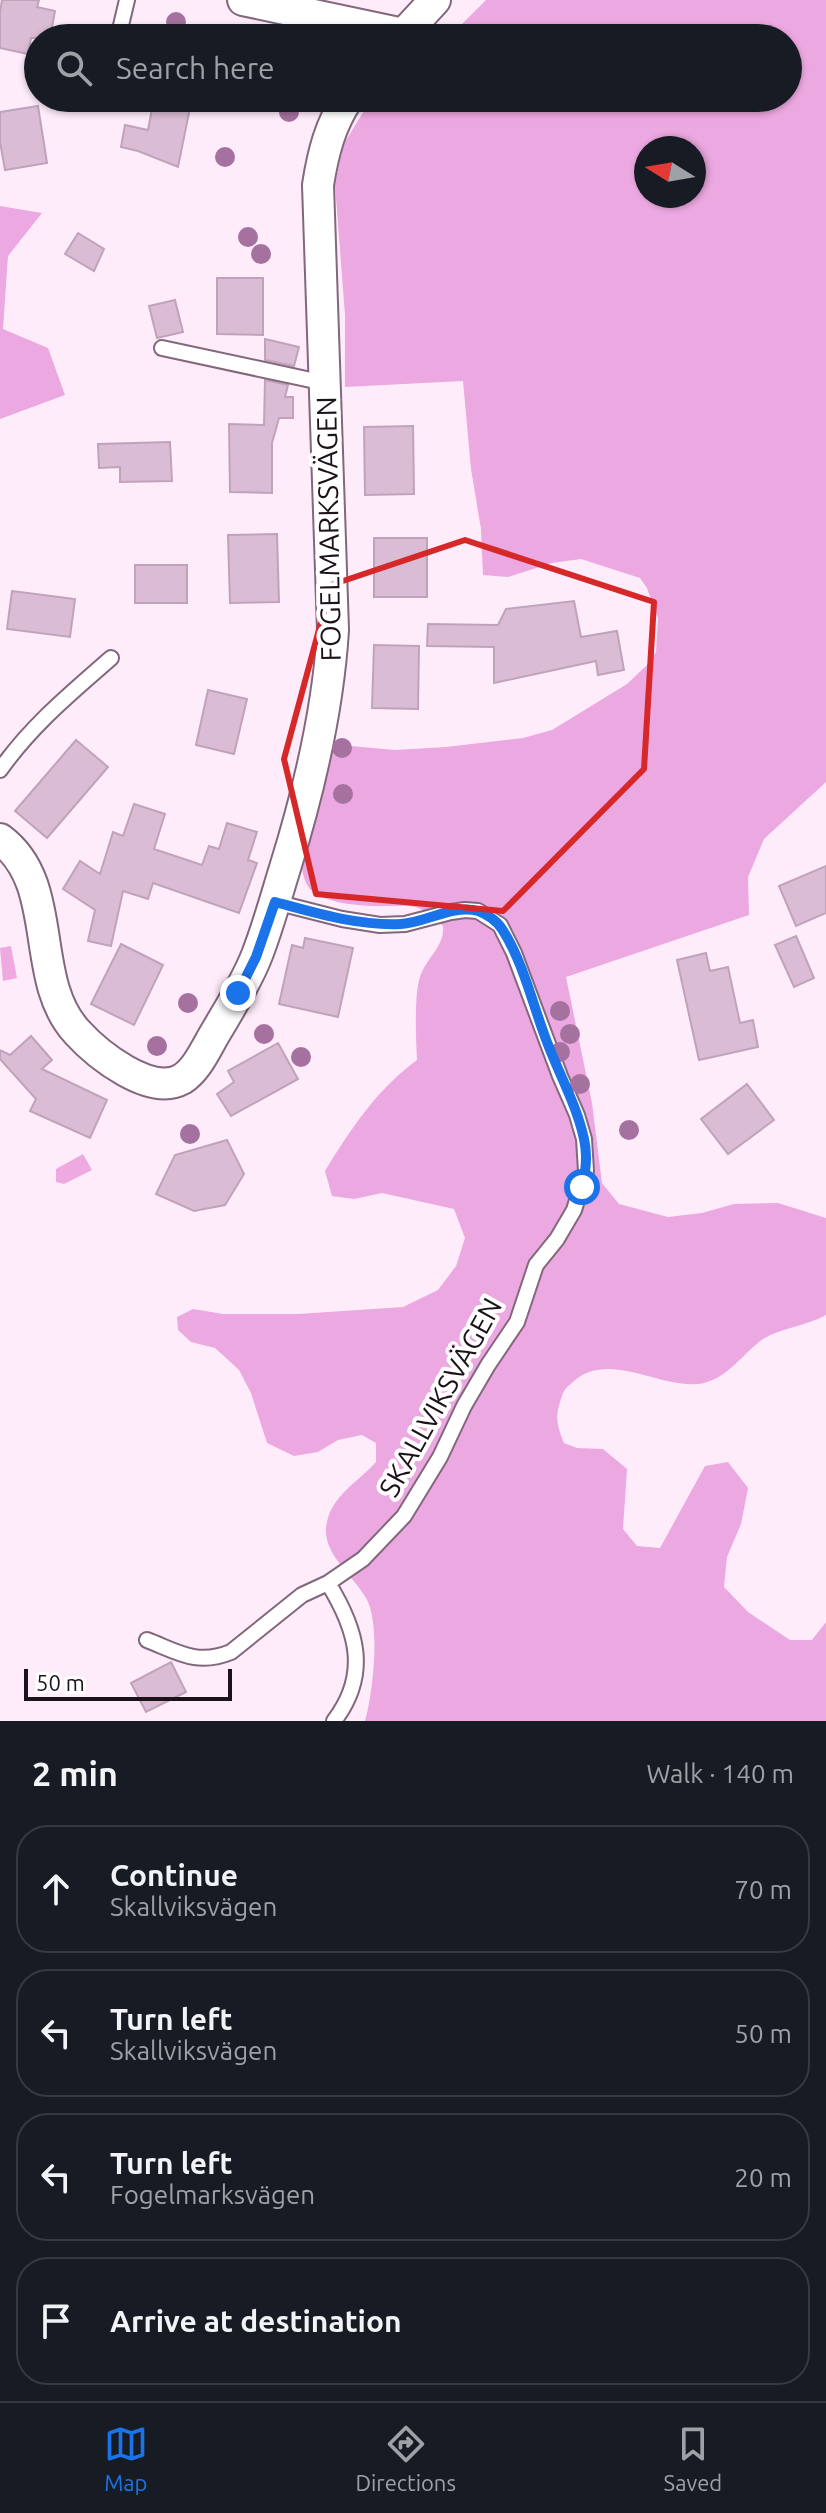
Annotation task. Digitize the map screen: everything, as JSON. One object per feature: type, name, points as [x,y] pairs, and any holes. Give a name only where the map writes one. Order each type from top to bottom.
[{"type":"street","points":[[243,0],[349,24]]},
{"type":"street","points":[[413,24],[435,0]]},
{"type":"street","name":"FOGELMARKSVÄGEN","points":[[0,839],[19,857],[28,874],[55,995],[62,1013],[76,1031],[94,1049],[123,1069],[156,1083],[181,1079],[193,1070],[256,957],[275,902],[313,765],[331,663],[333,630],[318,185],[329,133],[340,112]]},
{"type":"lane","points":[[121,24],[127,0]]},
{"type":"lane","points":[[162,348],[326,383]]},
{"type":"lane","points":[[0,770],[20,741],[111,658]]},
{"type":"lane","name":"SKALLVIKSVÄGEN","points":[[147,1640],[201,1660],[231,1652],[302,1595],[328,1583],[363,1559],[404,1516],[440,1457],[464,1406],[517,1322],[536,1265],[557,1239],[574,1210],[586,1171],[577,1115],[514,953],[500,925],[478,911],[465,910],[405,924],[380,925],[275,902]]},
{"type":"lane","points":[[328,1583],[343,1607],[357,1650],[357,1674],[350,1696],[334,1721]]},
{"type":"highlighted area","points":[[465,540],[654,602],[644,769],[503,911],[316,894],[284,759],[331,585]]},
{"type":"shaded area","points":[[486,0],[826,0],[826,782],[764,839],[748,877],[749,915],[566,977],[592,1103],[602,1183],[619,1204],[668,1217],[702,1213],[734,1204],[778,1203],[826,1218],[826,1315],[763,1339],[725,1373],[708,1382],[683,1384],[617,1370],[602,1369],[587,1373],[565,1390],[557,1420],[564,1443],[577,1448],[603,1449],[627,1469],[623,1529],[637,1546],[660,1548],[705,1466],[728,1462],[748,1488],[741,1524],[727,1557],[724,1587],[748,1612],[790,1640],[812,1640],[826,1622],[826,1721],[365,1721],[374,1659],[371,1610],[360,1589],[331,1551],[326,1530],[336,1502],[376,1462],[376,1443],[362,1435],[338,1440],[318,1452],[294,1456],[267,1443],[251,1393],[239,1370],[215,1348],[191,1342],[178,1330],[177,1317],[193,1309],[223,1314],[298,1314],[403,1307],[438,1290],[456,1266],[465,1238],[454,1209],[382,1193],[354,1199],[332,1196],[325,1171],[377,1097],[417,1060],[418,985],[443,933],[443,926],[416,907],[344,903],[325,898],[308,887],[302,866],[303,853],[332,751],[340,745],[395,750],[446,747],[523,738],[552,730],[627,684],[656,652],[658,618],[640,578],[581,559],[552,563],[508,577],[483,575],[481,529],[471,469],[463,381],[345,387],[345,315],[335,185],[343,145],[363,112],[802,112],[802,24],[462,24]]},
{"type":"shaded area","points":[[0,206],[42,213],[8,256],[3,329],[48,348],[65,395],[0,419]]},
{"type":"shaded area","points":[[11,946],[17,978],[3,981],[0,948]]},
{"type":"shaded area","points":[[83,1154],[92,1170],[64,1184],[56,1182],[56,1169]]},
{"type":"building","points":[[2,0],[39,0],[37,7],[55,11],[53,24],[24,24],[24,53],[0,48]]},
{"type":"building","points":[[24,108],[24,112],[39,112],[47,163],[5,170],[0,142],[0,112]]},
{"type":"building","points":[[151,112],[189,112],[178,167],[121,147],[125,125],[148,130]]},
{"type":"building","points":[[78,233],[104,249],[94,271],[65,254]]},
{"type":"building","points":[[217,278],[263,278],[263,335],[217,334]]},
{"type":"building","points":[[175,300],[183,332],[157,338],[149,306]]},
{"type":"building","points":[[265,339],[299,347],[294,366],[265,360]]},
{"type":"building","points":[[265,380],[288,385],[285,397],[293,397],[293,418],[279,418],[272,443],[272,493],[230,492],[229,424],[264,425]]},
{"type":"building","points":[[413,426],[414,494],[365,495],[364,427]]},
{"type":"building","points":[[170,442],[172,481],[120,482],[120,467],[99,468],[98,444]]},
{"type":"building","points":[[277,534],[279,602],[230,603],[228,535]]},
{"type":"building","points":[[374,538],[427,538],[427,597],[374,597]]},
{"type":"building","points":[[135,565],[187,565],[187,603],[135,603]]},
{"type":"building","points":[[12,591],[75,599],[70,637],[7,629]]},
{"type":"building","points":[[574,601],[581,637],[617,631],[624,670],[598,675],[596,661],[494,683],[494,647],[427,646],[428,624],[498,625],[506,609]]},
{"type":"building","points":[[374,645],[419,646],[418,709],[372,708]]},
{"type":"building","points":[[208,690],[247,699],[234,754],[196,745]]},
{"type":"building","points":[[76,740],[108,767],[47,838],[15,811]]},
{"type":"building","points":[[134,804],[165,814],[154,849],[202,865],[209,846],[219,849],[227,823],[257,832],[248,860],[257,863],[239,913],[153,883],[148,899],[123,891],[111,946],[88,941],[95,910],[63,889],[80,861],[100,874],[113,832],[123,836]]},
{"type":"building","points":[[826,866],[826,913],[796,926],[779,886]]},
{"type":"building","points":[[796,936],[814,978],[794,987],[775,945]]},
{"type":"building","points":[[305,938],[353,948],[338,1017],[279,1004],[292,945],[303,948]]},
{"type":"building","points":[[121,944],[163,965],[134,1025],[91,1004]]},
{"type":"building","points":[[706,953],[710,971],[728,967],[740,1023],[753,1020],[758,1047],[699,1060],[677,960]]},
{"type":"building","points":[[31,1036],[52,1060],[42,1069],[107,1100],[90,1138],[30,1111],[36,1099],[0,1059],[0,1050],[10,1055]]},
{"type":"building","points":[[278,1043],[298,1079],[231,1116],[217,1094],[234,1082],[228,1071]]},
{"type":"building","points":[[747,1084],[774,1120],[728,1154],[701,1119]]},
{"type":"building","points":[[227,1140],[244,1174],[225,1205],[194,1211],[156,1194],[175,1155]]},
{"type":"building","points":[[171,1662],[186,1692],[146,1712],[131,1683]]},
{"type":"route","points":[[238,993],[256,957],[275,902],[380,925],[405,924],[465,910],[488,916],[500,925],[507,937],[577,1115],[586,1157],[582,1187]]}]
